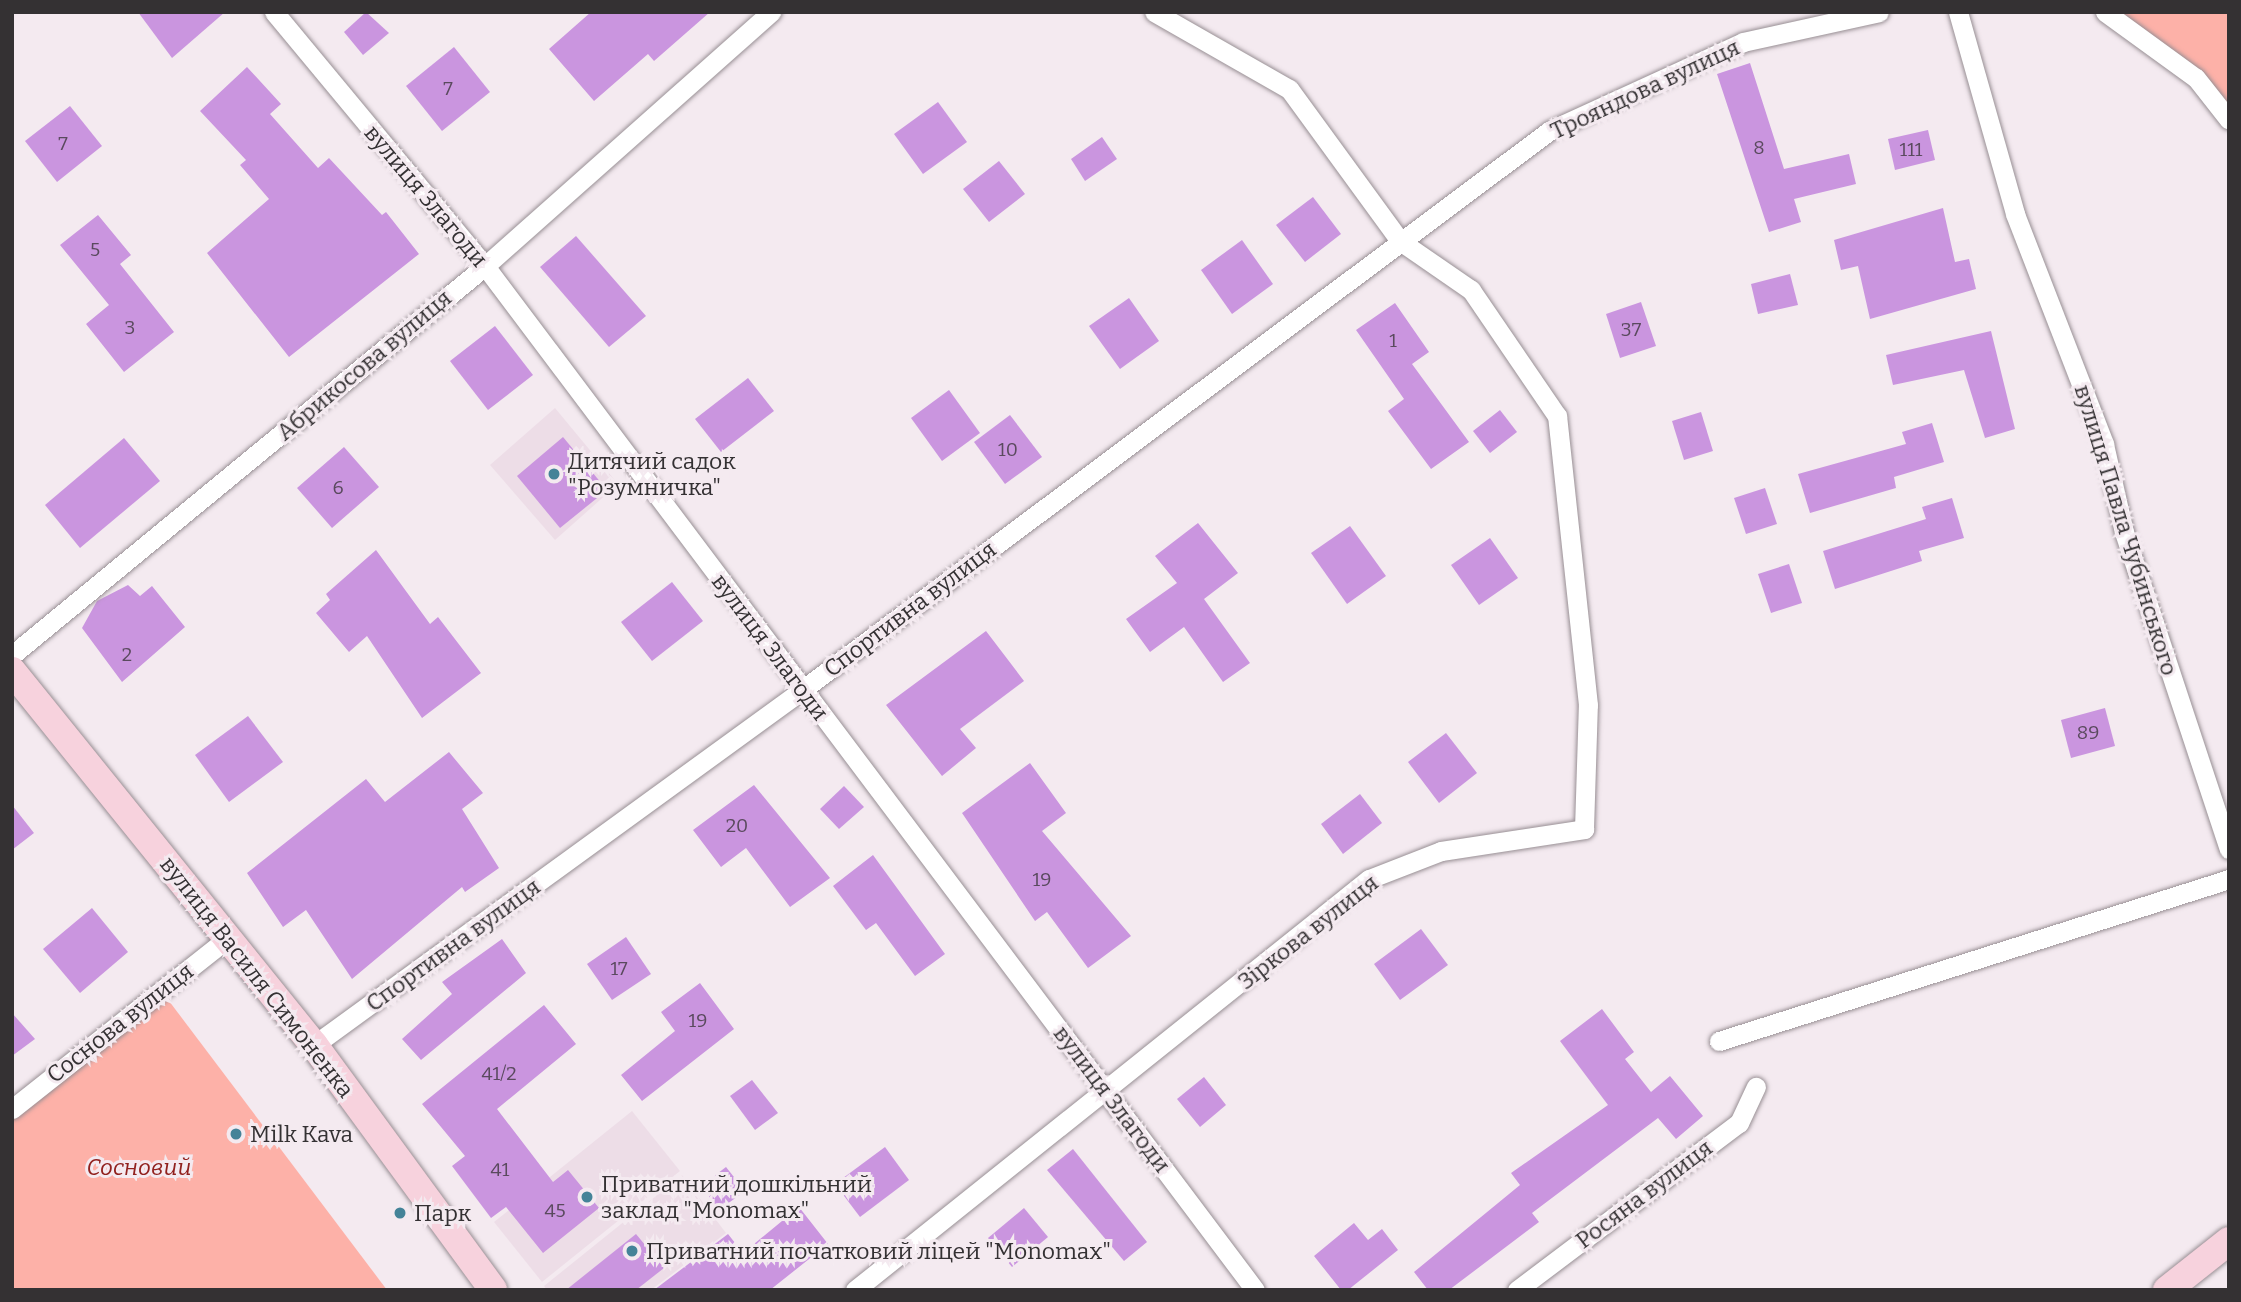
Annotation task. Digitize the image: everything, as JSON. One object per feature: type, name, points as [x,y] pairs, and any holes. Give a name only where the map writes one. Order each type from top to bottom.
[{"type":"street","name":"вулиця Злагоди","points":[[274,12],[485,266],[1255,1290]]},
{"type":"street","name":"Абрикосова вулиця","points":[[12,655],[485,266],[771,12]]},
{"type":"street","points":[[1154,12],[1289,89],[1400,241]]},
{"type":"street","name":"Трояндова вулиця","points":[[1400,241],[1549,131],[1634,90],[1744,42],[1879,12]]},
{"type":"street","name":"вулиця Павла Чубинського","points":[[1958,12],[2015,214],[2104,444],[2124,532],[2229,849]]},
{"type":"street","points":[[2105,12],[2196,78],[2229,120]]},
{"type":"street","name":"Спортивна вулиця","points":[[314,1045],[802,690],[1400,241]]},
{"type":"street","name":"Зіркова вулиця","points":[[855,1290],[1108,1093],[1369,879],[1441,851],[1584,829],[1588,705],[1557,416],[1471,290],[1400,241]]},
{"type":"street","name":"вулиця Василя Симоненка","points":[[12,671],[314,1045],[493,1290]]},
{"type":"street","points":[[1719,1041],[2229,879]]},
{"type":"street","name":"Соснова вулиця","points":[[12,1109],[229,937]]},
{"type":"street","name":"Росяна вулиця","points":[[1517,1290],[1739,1123],[1756,1087]]},
{"type":"street","points":[[2167,1290],[2229,1241]]},
{"type":"shaded area","name":"Дитячий садок \"Розумничка\"","points":[[555,408],[618,484],[555,540],[490,465]]},
{"type":"shaded area","name":"Приватний дошкільний заклад \"Monomax\"","points":[[632,1111],[680,1171],[542,1282],[494,1222]]},
{"type":"shaded area","points":[[682,1175],[726,1233],[651,1290],[547,1290],[544,1286]]},
{"type":"green space","points":[[2105,12],[2229,12],[2229,120],[2196,78]]},
{"type":"green space","name":"Сосновий","points":[[160,989],[387,1290],[12,1290],[12,1112]]},
{"type":"building","points":[[138,12],[225,12],[172,58]]},
{"type":"building","points":[[366,12],[389,33],[363,55],[344,32]]},
{"type":"building","points":[[591,12],[710,12],[654,61],[648,54],[594,101],[549,49]]},
{"type":"building","points":[[454,47],[490,92],[442,131],[406,86]]},
{"type":"building","points":[[1750,63],[1784,169],[1849,154],[1856,184],[1794,199],[1801,222],[1769,232],[1717,74]]},
{"type":"building","points":[[247,67],[281,104],[270,114],[318,168],[329,158],[382,215],[386,212],[419,254],[289,357],[207,253],[269,199],[240,165],[246,160],[200,111]]},
{"type":"building","points":[[938,102],[967,142],[923,174],[894,134]]},
{"type":"building","points":[[70,106],[102,146],[57,182],[25,141]]},
{"type":"building","points":[[1928,130],[1935,160],[1895,170],[1888,139]]},
{"type":"building","points":[[1102,137],[1117,159],[1085,181],[1071,159]]},
{"type":"building","points":[[999,161],[1025,194],[989,222],[963,189]]},
{"type":"building","points":[[1313,197],[1341,234],[1305,262],[1276,225]]},
{"type":"building","points":[[1943,208],[1955,262],[1969,259],[1976,289],[1870,319],[1858,266],[1841,270],[1834,240]]},
{"type":"building","points":[[98,215],[131,255],[120,264],[174,332],[124,372],[86,324],[109,305],[60,245]]},
{"type":"building","points":[[576,236],[646,316],[609,347],[540,267]]},
{"type":"building","points":[[1242,240],[1273,284],[1232,314],[1201,270]]},
{"type":"building","points":[[1790,274],[1798,305],[1758,314],[1751,284]]},
{"type":"building","points":[[1129,298],[1159,341],[1120,369],[1089,326]]},
{"type":"building","points":[[1641,302],[1656,346],[1620,358],[1606,314]]},
{"type":"building","points":[[1395,303],[1429,352],[1412,364],[1469,442],[1431,469],[1388,411],[1404,399],[1356,330]]},
{"type":"building","points":[[495,326],[533,375],[488,410],[450,361]]},
{"type":"building","points":[[1991,331],[2015,429],[1985,438],[1964,370],[1893,385],[1886,355]]},
{"type":"building","points":[[748,378],[774,411],[721,452],[695,419]]},
{"type":"building","points":[[949,390],[980,433],[942,461],[911,418]]},
{"type":"building","points":[[1500,410],[1517,432],[1490,453],[1473,431]]},
{"type":"building","points":[[1701,412],[1713,451],[1684,460],[1672,421]]},
{"type":"building","points":[[1010,415],[1042,457],[1005,484],[974,442]]},
{"type":"building","points":[[1932,423],[1944,462],[1894,477],[1896,488],[1810,513],[1798,474],[1906,444],[1902,432]]},
{"type":"building","points":[[563,437],[607,490],[560,528],[517,476]]},
{"type":"building","points":[[124,438],[160,481],[80,548],[45,505]]},
{"type":"building","points":[[344,447],[379,487],[332,528],[297,488]]},
{"type":"building","points":[[1765,488],[1777,524],[1746,534],[1734,498]]},
{"type":"building","points":[[1952,498],[1964,538],[1919,551],[1922,561],[1835,589],[1823,551],[1926,519],[1922,507]]},
{"type":"building","points":[[1198,523],[1238,573],[1204,599],[1250,663],[1223,682],[1184,627],[1150,652],[1126,619],[1177,583],[1155,556]]},
{"type":"building","points":[[1350,526],[1386,576],[1347,604],[1311,553]]},
{"type":"building","points":[[1490,538],[1518,578],[1479,605],[1451,565]]},
{"type":"building","points":[[376,550],[430,624],[438,617],[481,673],[422,718],[367,636],[349,652],[316,613],[330,600],[326,594]]},
{"type":"building","points":[[1789,564],[1802,603],[1771,613],[1758,574]]},
{"type":"building","points":[[672,582],[703,621],[652,661],[621,622]]},
{"type":"building","points":[[128,585],[140,596],[152,586],[185,627],[122,682],[82,628],[97,601]]},
{"type":"building","points":[[986,631],[1024,681],[960,729],[976,748],[942,776],[886,705]]},
{"type":"building","points":[[2105,708],[2115,746],[2071,758],[2061,720]]},
{"type":"building","points":[[248,716],[283,762],[229,802],[195,755]]},
{"type":"building","points":[[1446,733],[1477,773],[1439,803],[1408,762]]},
{"type":"building","points":[[449,752],[483,793],[462,809],[499,868],[465,892],[462,887],[352,979],[306,910],[283,927],[247,873],[366,779],[385,802]]},
{"type":"building","points":[[1030,763],[1066,813],[1042,831],[1131,936],[1088,968],[1047,912],[1035,921],[962,813]]},
{"type":"building","points":[[754,785],[830,878],[790,907],[746,848],[721,867],[693,830]]},
{"type":"building","points":[[844,786],[864,807],[839,829],[820,809]]},
{"type":"building","points":[[1360,794],[1382,823],[1343,854],[1321,824]]},
{"type":"building","points":[[12,805],[34,833],[12,850]]},
{"type":"building","points":[[873,855],[945,954],[915,976],[876,923],[866,930],[833,886]]},
{"type":"building","points":[[92,908],[128,952],[80,993],[43,949]]},
{"type":"building","points":[[1421,929],[1448,965],[1400,1000],[1374,964]]},
{"type":"building","points":[[626,937],[651,974],[612,1000],[587,964]]},
{"type":"building","points":[[502,939],[526,973],[421,1060],[402,1039],[452,994],[442,982]]},
{"type":"building","points":[[700,983],[734,1029],[642,1101],[621,1075],[675,1031],[661,1012]]},
{"type":"building","points":[[544,1005],[576,1044],[497,1109],[553,1182],[568,1170],[599,1208],[543,1253],[506,1207],[491,1218],[452,1166],[465,1156],[422,1104]]},
{"type":"building","points":[[1602,1009],[1634,1052],[1625,1059],[1651,1092],[1670,1076],[1703,1116],[1676,1139],[1658,1118],[1532,1213],[1539,1222],[1449,1290],[1428,1290],[1414,1272],[1520,1185],[1511,1173],[1608,1105],[1560,1041]]},
{"type":"building","points":[[12,1013],[35,1039],[12,1056]]},
{"type":"building","points":[[1204,1077],[1226,1105],[1200,1127],[1177,1099]]},
{"type":"building","points":[[752,1080],[778,1113],[755,1130],[730,1096]]},
{"type":"building","points":[[885,1147],[909,1180],[860,1217],[835,1184]]},
{"type":"building","points":[[1073,1149],[1147,1242],[1124,1261],[1047,1170]]},
{"type":"building","points":[[726,1167],[745,1191],[719,1210],[701,1186]]},
{"type":"building","points":[[799,1207],[828,1244],[770,1290],[654,1290],[728,1234],[743,1253]]},
{"type":"building","points":[[1024,1208],[1048,1237],[1012,1267],[988,1238]]},
{"type":"building","points":[[1354,1223],[1368,1240],[1382,1229],[1398,1250],[1348,1290],[1341,1290],[1314,1256]]},
{"type":"building","name":"Приватний початковий ліцей \"Monomax\"","points":[[636,1234],[664,1268],[636,1290],[566,1290]]},
{"type":"place","name":"Дитячий садок \"Розумничка\"","points":[[554,474]]},
{"type":"place","name":"Milk Kava","points":[[236,1134]]},
{"type":"place","name":"Приватний дошкільний заклад \"Monomax\"","points":[[587,1197]]},
{"type":"place","name":"Парк","points":[[400,1213]]},
{"type":"place","name":"Приватний початковий ліцей \"Monomax\"","points":[[632,1251]]}]
